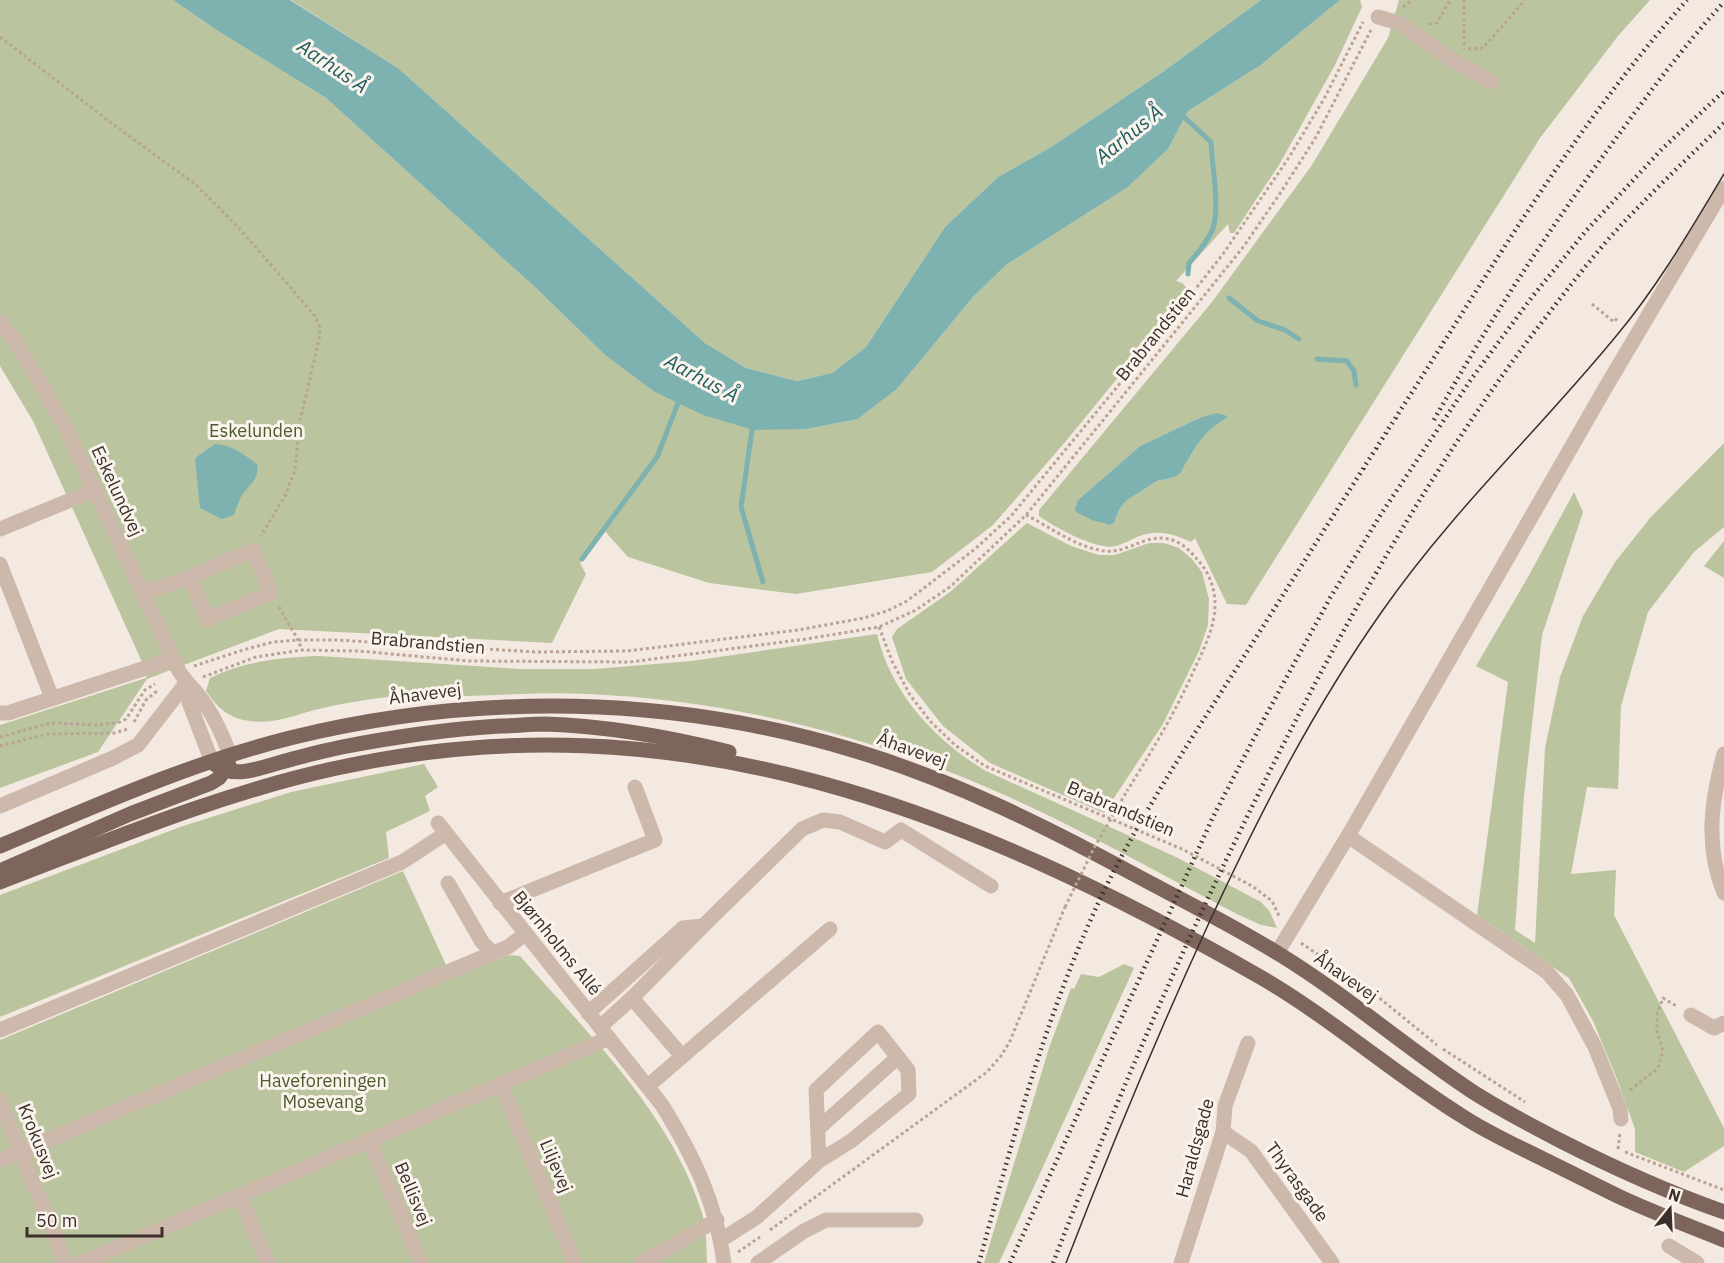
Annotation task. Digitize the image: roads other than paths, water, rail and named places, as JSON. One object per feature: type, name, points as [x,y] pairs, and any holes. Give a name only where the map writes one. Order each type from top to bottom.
[{"type":"main road","name":"Åhavevej","points":[[0,846],[123,795],[230,755],[287,739],[382,718],[486,707],[592,706],[670,712],[740,722],[800,735],[919,772],[976,796],[1085,848],[1278,953],[1339,994],[1473,1092],[1502,1109],[1622,1172],[1724,1212]]},
{"type":"main road","points":[[212,762],[218,768],[226,771],[248,772],[291,759],[385,739],[440,731],[543,724],[591,727],[686,741],[732,752],[961,829],[1070,878],[1153,919],[1264,979],[1308,1007],[1464,1117],[1623,1199],[1724,1240]]},
{"type":"main road","points":[[0,882],[234,796],[296,777],[387,758],[442,750],[590,745],[683,753],[753,766],[846,789]]},
{"type":"main road","points":[[0,871],[130,814],[210,783],[226,771],[230,764],[230,755]]},
{"type":"street","points":[[1372,17],[1399,23],[1454,61],[1491,82]]},
{"type":"street","points":[[1278,953],[1348,836],[1606,385],[1724,188]]},
{"type":"street","name":"Eskelundvej","points":[[0,322],[14,339],[66,426],[180,671],[212,762]]},
{"type":"street","points":[[0,529],[95,490]]},
{"type":"street","points":[[143,593],[190,577],[253,550],[271,593],[207,619],[190,577]]},
{"type":"street","points":[[0,564],[52,698]]},
{"type":"street","points":[[0,713],[52,698],[180,671]]},
{"type":"street","points":[[0,806],[138,745],[180,671]]},
{"type":"street","name":"Eskelundvej","points":[[180,671],[200,697],[224,739],[230,755]]},
{"type":"street","points":[[1724,754],[1714,791],[1711,828],[1716,874],[1724,893]]},
{"type":"street","points":[[500,903],[655,840],[635,787]]},
{"type":"street","points":[[81,1263],[113,1257],[239,1196],[501,1085],[605,1032],[632,998],[802,829],[823,820],[840,822],[885,842],[901,830],[991,886]]},
{"type":"street","name":"Bjørnholms Allé","points":[[0,1030],[402,862],[441,828],[662,1105],[687,1146],[706,1187],[717,1221],[724,1263]]},
{"type":"street","points":[[1348,836],[1547,972],[1567,995],[1590,1037],[1621,1114]]},
{"type":"street","points":[[448,882],[482,942],[493,952]]},
{"type":"street","points":[[588,1013],[683,928],[703,926]]},
{"type":"street","points":[[648,1086],[830,929]]},
{"type":"street","points":[[0,1160],[508,947],[525,934]]},
{"type":"street","points":[[632,998],[682,1056]]},
{"type":"street","points":[[1691,1015],[1714,1028],[1724,1023]]},
{"type":"street","points":[[721,1240],[757,1217],[819,1161],[851,1141],[909,1094],[908,1071],[878,1032],[816,1090],[819,1161]]},
{"type":"street","name":"Haraldsgade","points":[[1181,1263],[1223,1132],[1226,1106],[1248,1043]]},
{"type":"street","points":[[819,1128],[898,1057]]},
{"type":"street","name":"Liljevej","points":[[501,1085],[575,1263]]},
{"type":"street","name":"Krokusvej","points":[[0,1101],[66,1263]]},
{"type":"street","name":"Thyrasgade","points":[[1223,1132],[1251,1151],[1332,1263]]},
{"type":"street","name":"Bellisvej","points":[[369,1140],[421,1263]]},
{"type":"street","points":[[239,1196],[268,1263]]},
{"type":"street","points":[[758,1263],[804,1231],[826,1220],[916,1220]]},
{"type":"street","points":[[641,1263],[717,1221]]},
{"type":"street","points":[[1669,1246],[1696,1263]]},
{"type":"water","name":"Aarhus Å","points":[[173,0],[290,0],[398,68],[705,343],[746,368],[797,381],[832,373],[866,347],[945,227],[998,177],[1051,147],[1164,71],[1261,0],[1340,0],[1261,65],[1188,111],[1168,149],[1128,187],[1006,265],[972,298],[897,389],[858,419],[807,429],[754,430],[703,415],[653,391],[605,355],[538,290],[326,98],[218,31]]},
{"type":"water","points":[[1217,413],[1227,418],[1205,435],[1180,474],[1157,481],[1126,501],[1119,510],[1114,523],[1110,525],[1092,520],[1076,512],[1078,500],[1140,446],[1199,418]]},
{"type":"water","points":[[215,444],[232,448],[257,464],[257,474],[241,497],[234,515],[222,519],[200,508],[195,458]]},
{"type":"waterway","points":[[1184,117],[1211,142],[1216,197],[1213,228],[1206,242],[1189,263],[1188,274]]},
{"type":"waterway","points":[[1229,298],[1258,321],[1285,330],[1299,339]]},
{"type":"waterway","points":[[1317,359],[1347,361],[1354,371],[1356,385]]},
{"type":"waterway","points":[[582,559],[657,457],[680,398]]},
{"type":"waterway","points":[[753,423],[741,507],[763,582]]},
{"type":"tram line","points":[[1066,1263],[1134,1093],[1208,925],[1267,803],[1310,724],[1357,647],[1438,538],[1632,316],[1674,257],[1724,174]]},
{"type":"railway","points":[[979,1263],[1047,1030],[1082,940],[1102,895],[1131,840],[1195,733],[1534,201],[1607,98],[1687,0]]},
{"type":"railway","points":[[1434,420],[1494,317],[1560,217],[1663,76],[1724,2]]},
{"type":"railway","points":[[1010,1263],[1213,817],[1330,598],[1381,514],[1472,378],[1532,297],[1585,232],[1662,149],[1724,91]]},
{"type":"railway","points":[[1053,1263],[1141,1047],[1205,904],[1309,695],[1414,508],[1503,374],[1567,289],[1624,222],[1724,123]]},
{"type":"park label","name":"Eskelunden","points":[[256,431]]},
{"type":"park label","name":"Haveforeningen Mosevang","points":[[323,1091]]}]
